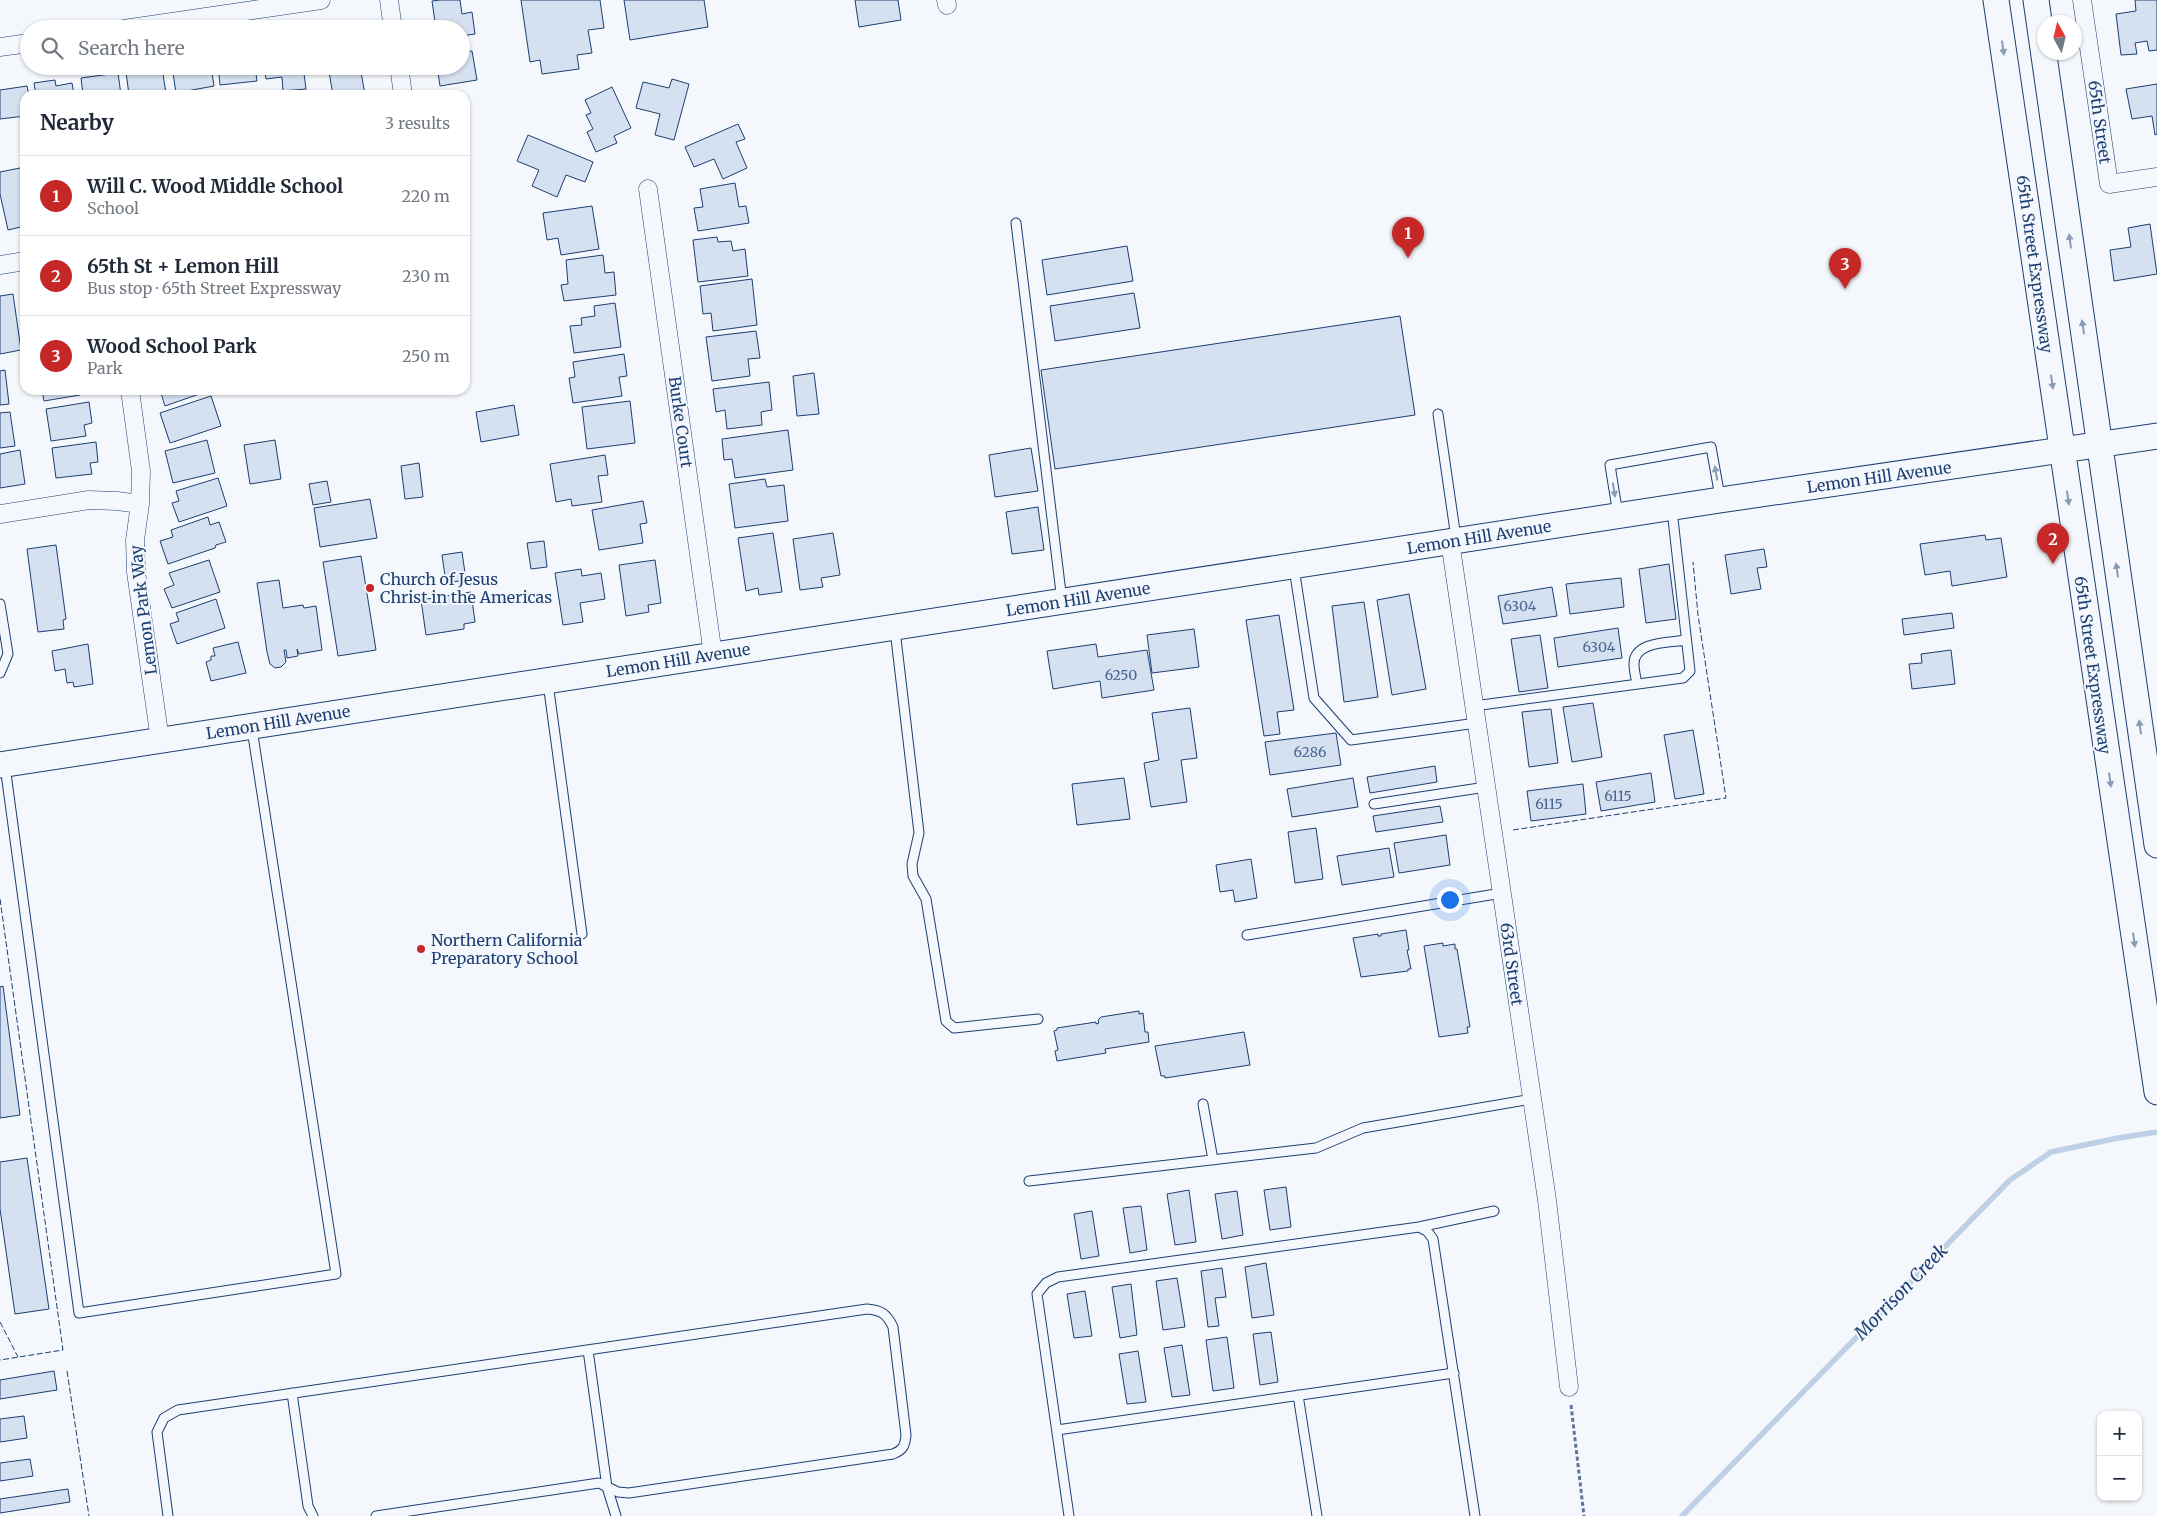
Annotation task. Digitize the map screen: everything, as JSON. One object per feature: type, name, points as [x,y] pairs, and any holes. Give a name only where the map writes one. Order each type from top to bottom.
[{"type":"street","points":[[185,20],[321,0]]},
{"type":"street","points":[[389,0],[392,20]]},
{"type":"street","name":"65th Street Expressway","points":[[1996,0],[2157,1092]]},
{"type":"street","points":[[2036,0],[2157,844]]},
{"type":"street","name":"65th Street","points":[[2082,0],[2109,184],[2157,177]]},
{"type":"street","points":[[0,47],[20,44]]},
{"type":"street","points":[[400,75],[402,90]]},
{"type":"street","name":"Burke Court","points":[[648,189],[713,655]]},
{"type":"street","points":[[0,265],[20,262]]},
{"type":"street","name":"Lemon Park Way","points":[[131,395],[141,470],[140,504],[135,540],[136,572],[160,740]]},
{"type":"street","name":"Lemon Hill Avenue","points":[[2,764],[1672,507],[2157,436]]},
{"type":"street","points":[[0,514],[89,500],[140,504]]},
{"type":"street","name":"63rd Street","points":[[1453,541],[1474,706],[1547,1200],[1569,1387]]},
{"type":"lane","points":[[1016,223],[1062,601]]},
{"type":"lane","points":[[1438,414],[1453,541]]},
{"type":"lane","points":[[1618,516],[1610,465],[1711,447],[1720,500]]},
{"type":"lane","points":[[1474,706],[1683,678],[1690,671],[1672,507]]},
{"type":"lane","points":[[1294,566],[1314,698],[1351,740],[1477,724]]},
{"type":"lane","points":[[0,604],[8,654],[0,674]]},
{"type":"lane","points":[[894,627],[919,833],[912,864],[913,876],[926,899],[946,1021],[954,1028],[1038,1018]]},
{"type":"lane","points":[[1637,684],[1634,664],[1636,653],[1642,648],[1686,640]]},
{"type":"lane","points":[[547,680],[582,934]]},
{"type":"lane","points":[[2,764],[79,1313],[336,1274],[252,726]]},
{"type":"lane","points":[[1374,804],[1486,787]]},
{"type":"lane","points":[[1247,935],[1502,894]]},
{"type":"lane","points":[[1028,1181],[1316,1148],[1363,1128],[1532,1100]]},
{"type":"lane","points":[[1203,1104],[1213,1160]]},
{"type":"lane","points":[[1069,1516],[1037,1294],[1046,1283],[1058,1277],[1419,1227],[1494,1211]]},
{"type":"lane","points":[[1419,1227],[1427,1231],[1433,1238],[1475,1516]]},
{"type":"lane","points":[[168,1516],[157,1432],[164,1418],[178,1410],[867,1309],[878,1310],[888,1316],[893,1327],[906,1436],[906,1444],[900,1451],[893,1454],[628,1493],[618,1492],[599,1483],[376,1516]]},
{"type":"lane","points":[[588,1350],[608,1487],[616,1516]]},
{"type":"lane","points":[[1056,1430],[1454,1373]]},
{"type":"lane","points":[[292,1393],[308,1506],[313,1516]]},
{"type":"lane","points":[[1298,1395],[1317,1516]]},
{"type":"path","points":[[1569,1387],[1584,1516]]},
{"type":"building","points":[[460,0],[462,14],[472,12],[475,34],[470,35],[470,20],[435,20],[432,1]]},
{"type":"building","points":[[521,0],[600,0],[604,28],[588,30],[592,53],[577,55],[579,69],[542,74],[540,60],[530,62]]},
{"type":"building","points":[[624,0],[704,0],[708,27],[630,40]]},
{"type":"building","points":[[855,0],[898,0],[901,20],[859,27]]},
{"type":"building","points":[[2135,0],[2157,0],[2157,50],[2149,51],[2147,41],[2135,43],[2137,54],[2121,55],[2116,14],[2136,11]]},
{"type":"building","points":[[470,51],[472,51],[477,80],[440,86],[438,75],[470,75]]},
{"type":"building","points":[[118,75],[120,90],[82,90],[81,78]]},
{"type":"building","points":[[126,75],[163,75],[165,90],[128,90]]},
{"type":"building","points":[[173,75],[212,75],[214,86],[192,90],[176,90]]},
{"type":"building","points":[[219,75],[256,75],[257,81],[220,85]]},
{"type":"building","points":[[265,75],[304,75],[306,89],[283,90],[282,77],[266,79]]},
{"type":"building","points":[[330,75],[362,75],[364,90],[332,90]]},
{"type":"building","points":[[672,79],[689,84],[674,140],[655,135],[660,114],[636,108],[643,82],[669,88]]},
{"type":"building","points":[[55,80],[56,86],[72,83],[73,90],[35,90],[34,83]]},
{"type":"building","points":[[2157,84],[2157,134],[2155,135],[2152,116],[2132,119],[2126,89]]},
{"type":"building","points":[[27,86],[28,90],[20,90],[20,117],[0,119],[0,90]]},
{"type":"building","points":[[612,87],[631,128],[614,136],[617,143],[596,152],[587,132],[593,129],[586,115],[591,113],[585,100]]},
{"type":"building","points":[[738,124],[745,139],[736,142],[747,168],[723,179],[714,159],[694,167],[685,147]]},
{"type":"building","points":[[528,135],[593,162],[585,182],[566,175],[557,197],[532,186],[539,170],[517,161]]},
{"type":"building","points":[[20,168],[20,227],[8,230],[0,194],[0,172]]},
{"type":"building","points":[[735,183],[739,207],[746,206],[749,223],[698,231],[694,208],[703,207],[700,189]]},
{"type":"building","points":[[592,206],[599,249],[561,255],[558,238],[547,240],[543,213]]},
{"type":"building","points":[[2150,224],[2157,274],[2114,281],[2110,250],[2131,247],[2128,228]]},
{"type":"building","points":[[717,237],[718,242],[731,241],[733,251],[745,249],[748,276],[698,282],[693,240]]},
{"type":"building","points":[[1127,246],[1133,281],[1047,295],[1042,260]]},
{"type":"building","points":[[603,255],[605,273],[614,272],[616,295],[564,301],[561,285],[568,284],[566,260]]},
{"type":"building","points":[[752,279],[757,325],[713,331],[711,313],[703,314],[700,286]]},
{"type":"building","points":[[1134,293],[1140,328],[1055,341],[1050,306]]},
{"type":"building","points":[[13,294],[20,350],[0,354],[0,296]]},
{"type":"building","points":[[615,303],[621,347],[574,353],[570,326],[582,325],[581,318],[595,316],[594,306]]},
{"type":"building","points":[[1400,316],[1415,415],[1055,469],[1041,370]]},
{"type":"building","points":[[756,331],[760,358],[748,359],[750,376],[712,381],[706,337]]},
{"type":"building","points":[[624,354],[627,376],[619,377],[622,396],[573,403],[569,378],[575,377],[573,362]]},
{"type":"building","points":[[5,370],[9,404],[0,405],[0,371]]},
{"type":"building","points":[[814,373],[819,414],[797,416],[793,376]]},
{"type":"building","points":[[769,382],[772,410],[761,412],[762,425],[727,429],[725,410],[716,412],[713,389]]},
{"type":"building","points":[[43,395],[80,395],[44,401]]},
{"type":"building","points":[[162,395],[196,395],[165,406]]},
{"type":"building","points":[[211,396],[221,426],[170,443],[160,413]]},
{"type":"building","points":[[630,401],[635,443],[587,449],[582,407]]},
{"type":"building","points":[[89,402],[92,423],[84,425],[86,436],[51,441],[46,409]]},
{"type":"building","points":[[514,405],[519,435],[481,442],[476,412]]},
{"type":"building","points":[[10,412],[15,446],[0,448],[0,413]]},
{"type":"building","points":[[788,430],[793,470],[735,478],[732,459],[724,460],[722,439]]},
{"type":"building","points":[[207,440],[215,473],[173,483],[165,451]]},
{"type":"building","points":[[275,440],[281,479],[250,484],[244,445]]},
{"type":"building","points":[[96,442],[98,462],[90,463],[92,474],[56,478],[52,448]]},
{"type":"building","points":[[1031,448],[1038,491],[995,497],[989,455]]},
{"type":"building","points":[[20,450],[25,484],[0,488],[0,454]]},
{"type":"building","points":[[605,455],[608,475],[598,476],[602,502],[572,506],[571,499],[556,502],[550,464]]},
{"type":"building","points":[[419,463],[423,497],[405,499],[401,466]]},
{"type":"building","points":[[218,478],[227,506],[179,522],[172,503],[179,501],[176,491]]},
{"type":"building","points":[[765,479],[767,487],[784,485],[788,521],[735,528],[729,484]]},
{"type":"building","points":[[327,481],[331,502],[313,505],[309,484]]},
{"type":"building","points":[[370,499],[377,538],[320,547],[314,508]]},
{"type":"building","points":[[643,501],[647,523],[640,524],[643,543],[599,550],[592,510]]},
{"type":"building","points":[[1038,507],[1044,550],[1012,554],[1006,512]]},
{"type":"building","points":[[208,517],[210,525],[219,522],[226,542],[216,545],[215,548],[168,564],[160,541],[173,537],[171,530]]},
{"type":"building","points":[[773,533],[782,592],[759,595],[758,588],[746,591],[738,538]]},
{"type":"building","points":[[833,533],[840,575],[821,578],[823,587],[800,590],[793,539]]},
{"type":"building","points":[[1985,535],[1986,540],[2001,538],[2007,577],[1952,586],[1950,571],[1925,575],[1920,544]]},
{"type":"building","points":[[544,541],[547,567],[531,569],[527,543]]},
{"type":"building","points":[[56,545],[66,619],[63,620],[64,629],[38,632],[27,549]]},
{"type":"building","points":[[1764,549],[1767,567],[1757,568],[1761,589],[1731,594],[1725,555]]},
{"type":"building","points":[[462,552],[466,580],[446,583],[442,555]]},
{"type":"building","points":[[361,556],[376,650],[338,656],[323,562]]},
{"type":"building","points":[[209,560],[220,592],[172,608],[164,589],[174,585],[169,573]]},
{"type":"building","points":[[655,560],[661,603],[648,605],[649,612],[626,616],[619,565]]},
{"type":"building","points":[[1669,564],[1676,619],[1646,623],[1639,569]]},
{"type":"building","points":[[581,569],[582,576],[601,573],[605,599],[580,603],[583,622],[563,625],[555,573]]},
{"type":"building","points":[[1621,578],[1624,607],[1570,614],[1566,584]]},
{"type":"building","points":[[279,580],[283,608],[303,605],[304,608],[316,606],[322,650],[299,654],[297,649],[298,656],[287,658],[286,650],[284,650],[286,662],[281,667],[275,668],[270,664],[267,652],[257,583]]},
{"type":"building","points":[[1552,587],[1557,616],[1503,624],[1498,596]]},
{"type":"building","points":[[471,592],[475,622],[464,624],[464,629],[426,635],[421,600]]},
{"type":"building","points":[[1409,594],[1426,689],[1392,695],[1377,600]]},
{"type":"building","points":[[216,599],[225,628],[177,644],[170,624],[179,621],[176,613]]},
{"type":"building","points":[[1364,602],[1378,697],[1344,702],[1332,606]]},
{"type":"building","points":[[1952,613],[1954,628],[1904,635],[1902,619]]},
{"type":"building","points":[[1279,615],[1294,710],[1277,712],[1280,734],[1264,736],[1246,620]]},
{"type":"building","points":[[1618,628],[1622,658],[1558,667],[1554,638]]},
{"type":"building","points":[[1194,629],[1199,667],[1152,673],[1147,635]]},
{"type":"building","points":[[1540,635],[1548,688],[1519,692],[1511,639]]},
{"type":"building","points":[[238,642],[246,673],[211,681],[206,662],[211,660],[211,656],[215,656],[213,648]]},
{"type":"building","points":[[88,644],[93,684],[74,687],[73,682],[67,683],[65,669],[55,671],[52,651]]},
{"type":"building","points":[[1096,644],[1098,657],[1147,650],[1154,690],[1102,698],[1100,681],[1053,689],[1047,651]]},
{"type":"building","points":[[1951,650],[1955,684],[1912,689],[1909,664],[1922,663],[1921,654]]},
{"type":"building","points":[[1593,703],[1602,757],[1572,762],[1563,707]]},
{"type":"building","points":[[1190,708],[1197,758],[1181,760],[1187,802],[1151,807],[1144,763],[1159,760],[1152,713]]},
{"type":"building","points":[[1551,709],[1558,763],[1529,767],[1522,712]]},
{"type":"building","points":[[1693,730],[1704,794],[1675,799],[1664,735]]},
{"type":"building","points":[[1336,733],[1341,765],[1270,775],[1265,742]]},
{"type":"building","points":[[1435,766],[1437,782],[1370,793],[1367,777]]},
{"type":"building","points":[[1651,773],[1655,802],[1601,811],[1596,782]]},
{"type":"building","points":[[1124,778],[1130,819],[1077,825],[1072,784]]},
{"type":"building","points":[[1353,778],[1358,807],[1292,817],[1287,789]]},
{"type":"building","points":[[1583,784],[1586,814],[1531,821],[1527,791]]},
{"type":"building","points":[[1440,806],[1443,822],[1376,832],[1373,816]]},
{"type":"building","points":[[1316,828],[1323,879],[1295,883],[1288,832]]},
{"type":"building","points":[[1446,835],[1450,865],[1399,873],[1394,843]]},
{"type":"building","points":[[1389,848],[1394,877],[1342,885],[1337,856]]},
{"type":"building","points":[[1251,859],[1257,898],[1235,902],[1233,890],[1220,892],[1216,865]]},
{"type":"building","points":[[1406,930],[1409,950],[1407,950],[1411,969],[1408,969],[1408,971],[1361,977],[1353,938],[1378,934],[1378,936],[1381,936],[1381,934]]},
{"type":"building","points":[[1443,943],[1443,946],[1455,944],[1455,949],[1457,949],[1470,1027],[1467,1027],[1468,1033],[1439,1037],[1424,946]]},
{"type":"building","points":[[3,986],[20,1115],[0,1118],[0,987]]},
{"type":"building","points":[[1139,1011],[1139,1014],[1143,1013],[1145,1032],[1148,1032],[1149,1042],[1105,1049],[1106,1053],[1057,1061],[1055,1051],[1058,1050],[1054,1031],[1057,1028],[1096,1022],[1096,1024],[1099,1023],[1098,1020],[1101,1017]]},
{"type":"building","points":[[1244,1032],[1250,1065],[1165,1078],[1165,1076],[1161,1076],[1155,1046]]},
{"type":"building","points":[[27,1158],[49,1309],[15,1314],[0,1209],[0,1162]]},
{"type":"building","points":[[1286,1187],[1291,1227],[1270,1230],[1264,1190]]},
{"type":"building","points":[[1189,1190],[1196,1242],[1175,1245],[1167,1194]]},
{"type":"building","points":[[1237,1191],[1243,1235],[1222,1239],[1215,1194]]},
{"type":"building","points":[[1141,1206],[1147,1250],[1130,1253],[1123,1208]]},
{"type":"building","points":[[1092,1211],[1099,1256],[1081,1259],[1074,1214]]},
{"type":"building","points":[[1266,1263],[1274,1315],[1252,1318],[1245,1267]]},
{"type":"building","points":[[1222,1268],[1226,1297],[1215,1298],[1219,1326],[1208,1327],[1201,1271]]},
{"type":"building","points":[[1177,1278],[1185,1327],[1163,1330],[1156,1281]]},
{"type":"building","points":[[1131,1284],[1137,1335],[1120,1338],[1112,1287]]},
{"type":"building","points":[[1085,1291],[1092,1336],[1074,1338],[1067,1294]]},
{"type":"building","points":[[1271,1332],[1278,1382],[1260,1385],[1253,1334]]},
{"type":"building","points":[[1227,1337],[1234,1388],[1213,1391],[1206,1340]]},
{"type":"building","points":[[1182,1345],[1190,1395],[1172,1397],[1164,1348]]},
{"type":"building","points":[[1138,1351],[1146,1402],[1127,1404],[1119,1354]]},
{"type":"building","points":[[54,1371],[57,1390],[0,1399],[0,1380]]},
{"type":"building","points":[[24,1416],[27,1438],[0,1442],[0,1419]]},
{"type":"building","points":[[30,1459],[33,1476],[0,1481],[0,1463]]},
{"type":"building","points":[[68,1489],[70,1502],[0,1513],[0,1499]]},
{"type":"waterway","name":"Morrison Creek","points":[[1682,1516],[2010,1180],[2051,1152],[2157,1132]]},
{"type":"fence","points":[[1513,830],[1726,798],[1698,615],[1693,562]]},
{"type":"fence","points":[[0,899],[63,1350],[0,1360]]},
{"type":"fence","points":[[0,1322],[18,1357]]},
{"type":"fence","points":[[67,1371],[89,1516]]},
{"type":"place","name":"Will C. Wood Middle School","points":[[1408,258]]},
{"type":"place","name":"Wood School Park","points":[[1845,289]]},
{"type":"place","name":"65th St + Lemon Hill","points":[[2053,564]]},
{"type":"place","name":"Church of Jesus Christ in the Americas","points":[[370,588]]},
{"type":"place","name":"Northern California Preparatory School","points":[[421,949]]}]
